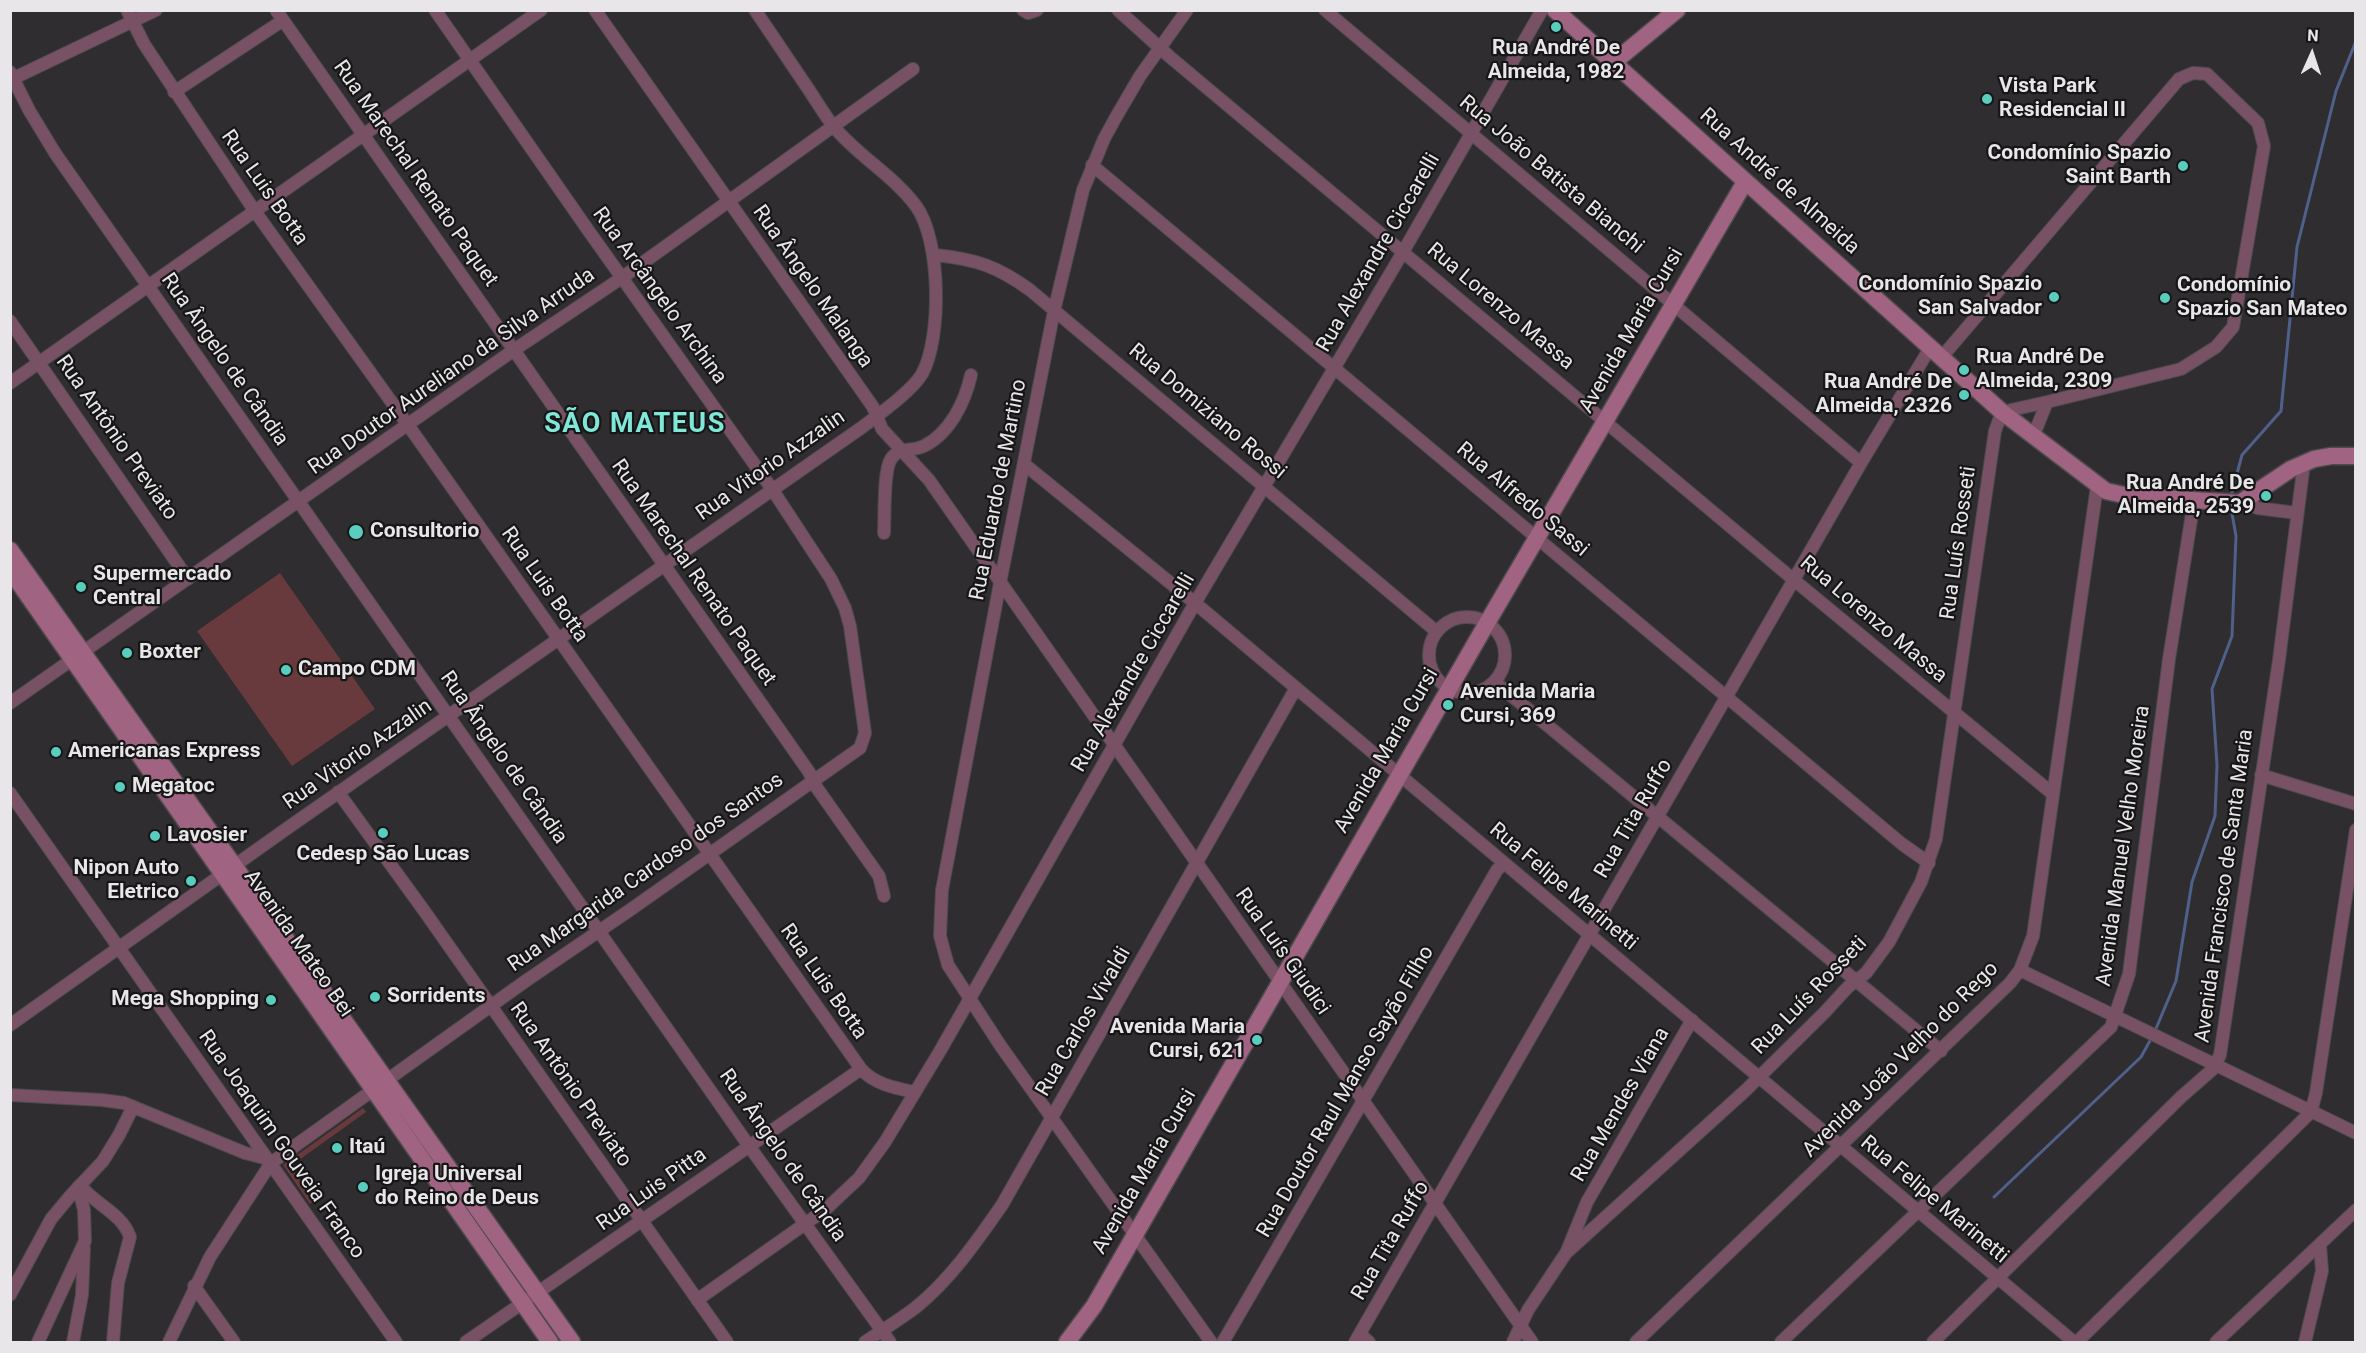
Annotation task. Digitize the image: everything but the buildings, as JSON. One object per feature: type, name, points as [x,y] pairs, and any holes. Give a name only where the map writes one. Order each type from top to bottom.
[{"type":"main road","name":"Rua André de Almeida","points":[[1555,10],[2002,412],[2097,486],[2117,495],[2243,502]]},
{"type":"main road","points":[[1614,62],[1677,10]]},
{"type":"main road","name":"Avenida Maria Cursi","points":[[1067,1342],[1094,1306],[1487,623],[1745,182]]},
{"type":"main road","points":[[2243,502],[2273,480],[2304,463],[2331,456],[2355,456]]},
{"type":"main road","name":"Avenida Mateo Bei","points":[[10,550],[77,656]]},
{"type":"main road","name":"Avenida Mateo Bei","points":[[10,570],[77,656],[379,1085],[522,1304],[550,1342]]},
{"type":"main road","name":"Avenida Mateo Bei","points":[[379,1085],[572,1342]]},
{"type":"street","name":"Rua Luis Botta","points":[[127,10],[174,92],[254,210],[408,425],[861,1070],[868,1077],[888,1086],[914,1092]]},
{"type":"street","points":[[11,77],[156,10]]},
{"type":"street","name":"Rua Arcângelo Archina","points":[[435,10],[772,489],[831,579],[845,608],[855,646],[864,738]]},
{"type":"street","points":[[10,383],[541,10]]},
{"type":"street","name":"Rua Ângelo Malanga","points":[[595,10],[873,407],[882,429],[929,480],[1000,583]]},
{"type":"street","name":"Rua Vitorio Azzalin","points":[[11,1025],[338,792],[877,416],[910,389],[921,375],[927,362],[934,327],[935,255],[924,218],[900,188],[834,127],[755,10]]},
{"type":"street","points":[[1023,10],[1028,13],[1037,10]]},
{"type":"street","name":"Rua Lorenzo Massa","points":[[1118,10],[1794,580],[2053,794]]},
{"type":"street","name":"Rua Eduardo de Martino","points":[[1187,10],[1160,47],[1116,117],[1092,165],[1083,190],[1054,311],[1000,583],[942,890],[940,918],[943,951],[948,965],[969,998],[1211,1342]]},
{"type":"street","name":"Rua João Batista Bianchi","points":[[1325,10],[1861,463]]},
{"type":"street","name":"Rua Alexandre Ciccarelli","points":[[697,1300],[832,1204],[859,1178],[885,1142],[940,1052],[1195,603],[1403,252],[1542,10]]},
{"type":"street","points":[[174,92],[279,14]]},
{"type":"street","name":"Rua Marechal Renato Paquet","points":[[279,14],[879,876],[884,896]]},
{"type":"street","name":"Rua Doutor Aureliano da Silva Arruda","points":[[10,703],[514,350],[623,277],[913,69]]},
{"type":"street","name":"Rua Tita Ruffo","points":[[1362,1340],[1435,1204],[1861,463],[1935,353],[2179,79],[2193,73],[2207,74],[2258,123],[2264,146],[2233,327],[2216,347],[2181,369],[2048,402]]},
{"type":"street","name":"Rua Ângelo de Cândia","points":[[11,77],[55,153],[599,931],[890,1342]]},
{"type":"street","name":"Rua Alfredo Sassi","points":[[1092,165],[1726,698],[1902,844],[1929,863]]},
{"type":"street","name":"Rua Domiziano Rossi","points":[[935,255],[974,260],[992,266],[1010,276],[1264,485],[1437,632]]},
{"type":"street","name":"Rua Antônio Previato","points":[[10,321],[188,579]]},
{"type":"street","points":[[884,533],[888,466],[893,456],[903,450],[923,447],[948,424],[962,403],[971,375]]},
{"type":"street","points":[[2002,412],[2048,402]]},
{"type":"street","points":[[2033,437],[2048,402]]},
{"type":"street","name":"Rua Luís Rosseti","points":[[1513,1342],[1543,1286],[1566,1253],[1604,1220],[1866,973],[1889,942],[1922,882],[1936,839],[1995,431],[2002,412]]},
{"type":"street","name":"Avenida Francisco de Santa Maria","points":[[1933,1342],[2214,1065],[2220,1055],[2279,660],[2304,463]]},
{"type":"street","name":"Rua Felipe Marinetti","points":[[1024,464],[1195,603],[1998,1280],[2075,1342]]},
{"type":"street","name":"Avenida João Velho do Rego","points":[[1636,1342],[1941,1051],[2010,984],[2020,970],[2033,936],[2097,486]]},
{"type":"street","name":"Avenida Manuel Velho Moreira","points":[[1781,1342],[2111,1026],[2116,1017],[2129,974],[2166,681],[2194,501]]},
{"type":"street","points":[[2243,502],[2257,508],[2297,513]]},
{"type":"street","name":"Rua Luís Giudici","points":[[1000,583],[1532,1342]]},
{"type":"street","points":[[1466,617],[1487,623],[1496,630],[1505,650],[1502,672],[1485,689],[1473,693],[1461,693],[1449,689],[1438,681],[1430,663],[1431,644],[1437,632],[1455,619],[1466,617]]},
{"type":"street","points":[[1495,681],[1941,1051]]},
{"type":"street","name":"Rua Carlos Vivaldi","points":[[865,1342],[916,1307],[944,1280],[972,1248],[1002,1205],[1296,688]]},
{"type":"street","name":"Rua Margarida Cardoso dos Santos","points":[[269,1161],[308,1138],[490,1005],[860,748],[864,738]]},
{"type":"street","points":[[2261,775],[2355,804]]},
{"type":"street","name":"Rua Antônio Previato","points":[[338,792],[727,1342]]},
{"type":"street","name":"Rua Joaquim Gouveia Franco","points":[[10,793],[396,1342]]},
{"type":"street","points":[[2075,1342],[2310,1112],[2316,1093],[2355,830]]},
{"type":"street","name":"Rua Doutor Raul Manso Sayão Filho","points":[[1223,1342],[1497,870],[1504,863]]},
{"type":"street","points":[[2020,970],[2355,1133]]},
{"type":"street","name":"Rua Mendes Viana","points":[[1566,1253],[1584,1209],[1692,1020]]},
{"type":"street","name":"Rua Luis Pitta","points":[[466,1342],[861,1070]]},
{"type":"street","points":[[10,1095],[102,1100],[133,1107],[269,1161],[210,1257],[194,1286],[169,1342]]},
{"type":"street","points":[[10,1295],[51,1219],[103,1161],[133,1107]]},
{"type":"street","points":[[73,1342],[82,1295],[84,1210],[79,1186]]},
{"type":"street","points":[[79,1186],[121,1222],[130,1237],[118,1283],[113,1342]]},
{"type":"street","name":"Rua Mendes Viana","points":[[1584,1209],[1591,1219],[1604,1220]]},
{"type":"street","points":[[2216,1342],[2355,1210]]},
{"type":"street","points":[[38,1342],[84,1241]]},
{"type":"street","points":[[2305,1342],[2322,1271],[2320,1245]]},
{"type":"street","points":[[194,1286],[234,1342]]},
{"type":"shaded area","name":"Campo CDM","points":[[280,573],[375,709],[292,766],[197,631]]},
{"type":"shaded area","points":[[363,1108],[366,1112],[292,1165],[315,1199],[310,1204],[283,1165]]},
{"type":"waterway","points":[[2231,496],[2242,455],[2281,411],[2297,247],[2336,91],[2356,41]]},
{"type":"waterway","points":[[2155,1031],[2176,981],[2192,882],[2215,816],[2217,765],[2212,689],[2232,636],[2236,536],[2231,508]]},
{"type":"waterway","points":[[1994,1197],[2141,1057],[2152,1037]]},
{"type":"place","name":"Rua André De Almeida, 1982","points":[[1556,27]]},
{"type":"place","name":"Vista Park Residencial II","points":[[1987,99]]},
{"type":"place","name":"Condomínio Spazio Saint Barth","points":[[2183,166]]},
{"type":"place","name":"Condomínio Spazio San Salvador","points":[[2054,297]]},
{"type":"place","name":"Condomínio Spazio San Mateo","points":[[2165,298]]},
{"type":"place","name":"Rua André De Almeida, 2309","points":[[1964,370]]},
{"type":"place","name":"Rua André De Almeida, 2326","points":[[1964,395]]},
{"type":"place","name":"Rua André De Almeida, 2539","points":[[2266,496]]},
{"type":"place","name":"Consultorio","points":[[356,532]]},
{"type":"place","name":"Supermercado Central","points":[[81,587]]},
{"type":"place","name":"Boxter","points":[[127,653]]},
{"type":"place","name":"Campo CDM","points":[[286,670]]},
{"type":"place","name":"Avenida Maria Cursi, 369","points":[[1448,705]]},
{"type":"place","name":"Americanas Express","points":[[56,752]]},
{"type":"place","name":"Megatoc","points":[[120,787]]},
{"type":"place","name":"Cedesp São Lucas","points":[[383,833]]},
{"type":"place","name":"Lavosier","points":[[155,836]]},
{"type":"place","name":"Nipon Auto Eletrico","points":[[191,881]]},
{"type":"place","name":"Sorridents","points":[[375,997]]},
{"type":"place","name":"Mega Shopping","points":[[271,1000]]},
{"type":"place","name":"Avenida Maria Cursi, 621","points":[[1257,1040]]},
{"type":"place","name":"Itaú","points":[[337,1148]]},
{"type":"place","name":"Igreja Universal do Reino de Deus","points":[[363,1187]]},
{"type":"district","name":"SÃO MATEUS","points":[[635,425]]}]
